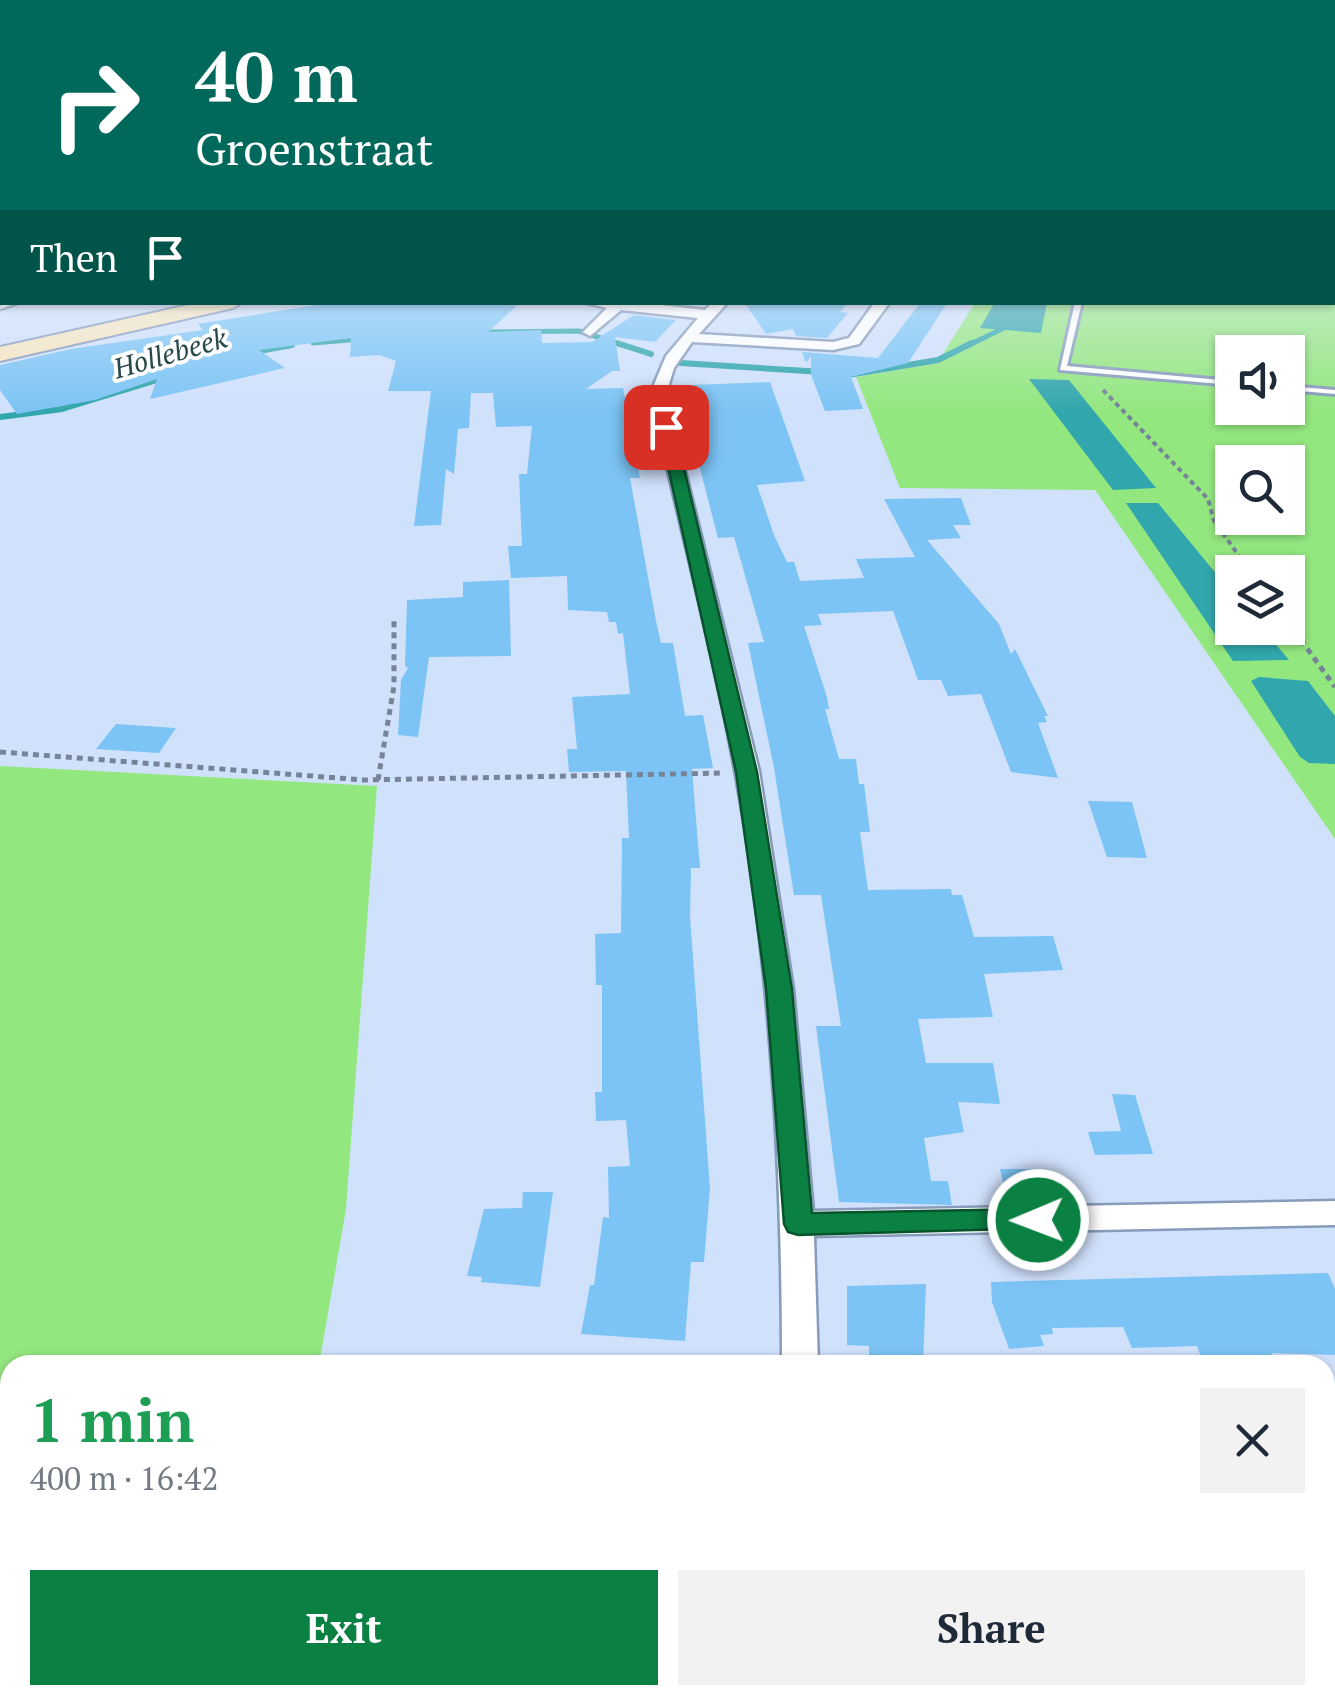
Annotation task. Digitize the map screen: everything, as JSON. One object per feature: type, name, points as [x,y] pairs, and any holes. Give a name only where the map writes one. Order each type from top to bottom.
[{"type":"main road","points":[[0,354],[220,305]]},
{"type":"street","points":[[611,305],[715,309]]},
{"type":"street","points":[[691,338],[833,346],[854,341],[881,305]]},
{"type":"street","points":[[590,332],[618,306]]},
{"type":"street","points":[[715,309],[660,376],[658,394],[747,772],[779,989],[798,1224],[800,1355]]},
{"type":"street","points":[[798,1224],[1335,1212]]},
{"type":"lane","points":[[1078,305],[1064,368],[1215,382]]},
{"type":"lane","points":[[1305,389],[1335,392]]},
{"type":"path","points":[[1084,370],[1208,499],[1214,522],[1238,555]]},
{"type":"path","points":[[378,780],[394,686],[394,620]]},
{"type":"path","points":[[1305,645],[1335,687]]},
{"type":"path","points":[[0,752],[378,780],[747,772]]},
{"type":"green space","points":[[974,305],[1335,305],[1335,839],[1095,490],[900,488],[856,377],[937,363]]},
{"type":"green space","points":[[0,766],[377,786],[346,1209],[321,1355],[0,1355]]},
{"type":"shaded area","points":[[993,305],[1047,305],[1041,333],[980,328]]},
{"type":"shaded area","points":[[1029,379],[1069,380],[1156,488],[1113,490]]},
{"type":"shaded area","points":[[1126,503],[1158,503],[1215,572],[1215,634]]},
{"type":"shaded area","points":[[1222,645],[1276,645],[1289,660],[1233,661]]},
{"type":"shaded area","points":[[1259,677],[1308,681],[1335,716],[1335,764],[1309,763],[1300,757],[1251,681]]},
{"type":"building","points":[[316,305],[518,305],[488,332],[541,330],[542,343],[592,342],[634,315],[676,320],[655,342],[615,337],[620,371],[612,371],[586,389],[623,388],[640,478],[630,478],[661,643],[673,643],[685,716],[703,715],[713,768],[692,769],[700,868],[691,868],[690,917],[710,1188],[704,1262],[691,1262],[685,1341],[581,1334],[590,1285],[594,1285],[603,1217],[609,1218],[608,1167],[630,1166],[626,1120],[596,1121],[595,1092],[602,1092],[602,985],[596,985],[595,934],[621,933],[622,838],[629,838],[626,771],[569,772],[567,749],[577,749],[572,697],[630,694],[623,633],[618,634],[616,622],[609,622],[607,612],[568,610],[567,576],[511,578],[508,546],[522,546],[519,474],[527,474],[532,426],[496,427],[493,393],[471,393],[469,428],[458,429],[454,474],[446,469],[441,525],[414,526],[431,391],[388,391],[396,361],[379,355],[350,357],[351,338],[259,350],[285,368],[150,399],[157,379],[95,400],[17,414],[0,390],[0,365],[71,349],[203,330],[198,324]]},
{"type":"building","points":[[746,305],[846,305],[840,312],[848,313],[827,338],[796,336],[793,329],[766,334]]},
{"type":"building","points":[[919,305],[946,305],[908,363],[851,377],[863,409],[825,411],[811,375],[811,356],[806,363],[802,352],[878,358]]},
{"type":"building","points":[[770,382],[805,481],[757,485],[774,535],[787,562],[794,562],[800,581],[864,578],[856,559],[915,557],[884,499],[961,498],[971,525],[953,525],[961,538],[927,540],[999,624],[1011,654],[1015,649],[1048,716],[1044,716],[1047,722],[1038,723],[1058,778],[1011,772],[981,694],[948,696],[941,680],[918,680],[893,611],[818,614],[822,625],[804,626],[827,697],[829,709],[825,709],[839,759],[856,759],[859,784],[864,784],[870,832],[860,832],[868,890],[951,889],[952,895],[962,895],[974,937],[1053,936],[1063,970],[984,974],[993,1017],[918,1019],[926,1063],[993,1063],[1000,1104],[958,1102],[964,1132],[924,1138],[931,1181],[948,1181],[952,1205],[839,1202],[816,1026],[841,1026],[821,895],[794,895],[774,768],[748,643],[764,642],[734,537],[718,538],[683,403],[691,385]]},
{"type":"building","points":[[509,580],[511,656],[429,657],[418,737],[398,735],[401,680],[408,668],[407,600],[463,597],[463,582]]},
{"type":"building","points":[[116,724],[176,728],[159,753],[96,749]]},
{"type":"building","points":[[1088,801],[1132,802],[1147,858],[1107,857]]},
{"type":"building","points":[[1112,1094],[1135,1095],[1153,1154],[1095,1155],[1088,1132],[1121,1131]]},
{"type":"building","points":[[1000,1169],[1035,1169],[1041,1195],[1006,1195]]},
{"type":"building","points":[[523,1192],[553,1192],[540,1287],[481,1282],[482,1277],[467,1276],[484,1209],[522,1208]]},
{"type":"building","points":[[1328,1273],[1335,1289],[1335,1355],[1200,1355],[1197,1346],[1132,1348],[1123,1327],[1052,1328],[1053,1334],[1040,1335],[1044,1346],[1009,1349],[992,1302],[991,1282]]},
{"type":"building","points":[[926,1284],[923,1355],[869,1355],[869,1346],[847,1345],[847,1286]]},
{"type":"waterway","name":"Hollebeek","points":[[967,346],[1008,326]]},
{"type":"waterway","name":"Hollebeek","points":[[477,332],[579,331],[625,346]]},
{"type":"waterway","name":"Hollebeek","points":[[313,343],[362,339]]},
{"type":"waterway","name":"Hollebeek","points":[[617,343],[651,354]]},
{"type":"waterway","name":"Hollebeek","points":[[848,375],[938,360],[972,343]]},
{"type":"waterway","name":"Hollebeek","points":[[249,353],[292,345],[288,346]]},
{"type":"waterway","name":"Hollebeek","points":[[681,363],[823,372]]},
{"type":"waterway","name":"Hollebeek","points":[[0,417],[62,409],[167,377]]},
{"type":"route","points":[[666,427],[747,772],[779,989],[798,1224],[1038,1220]]}]
